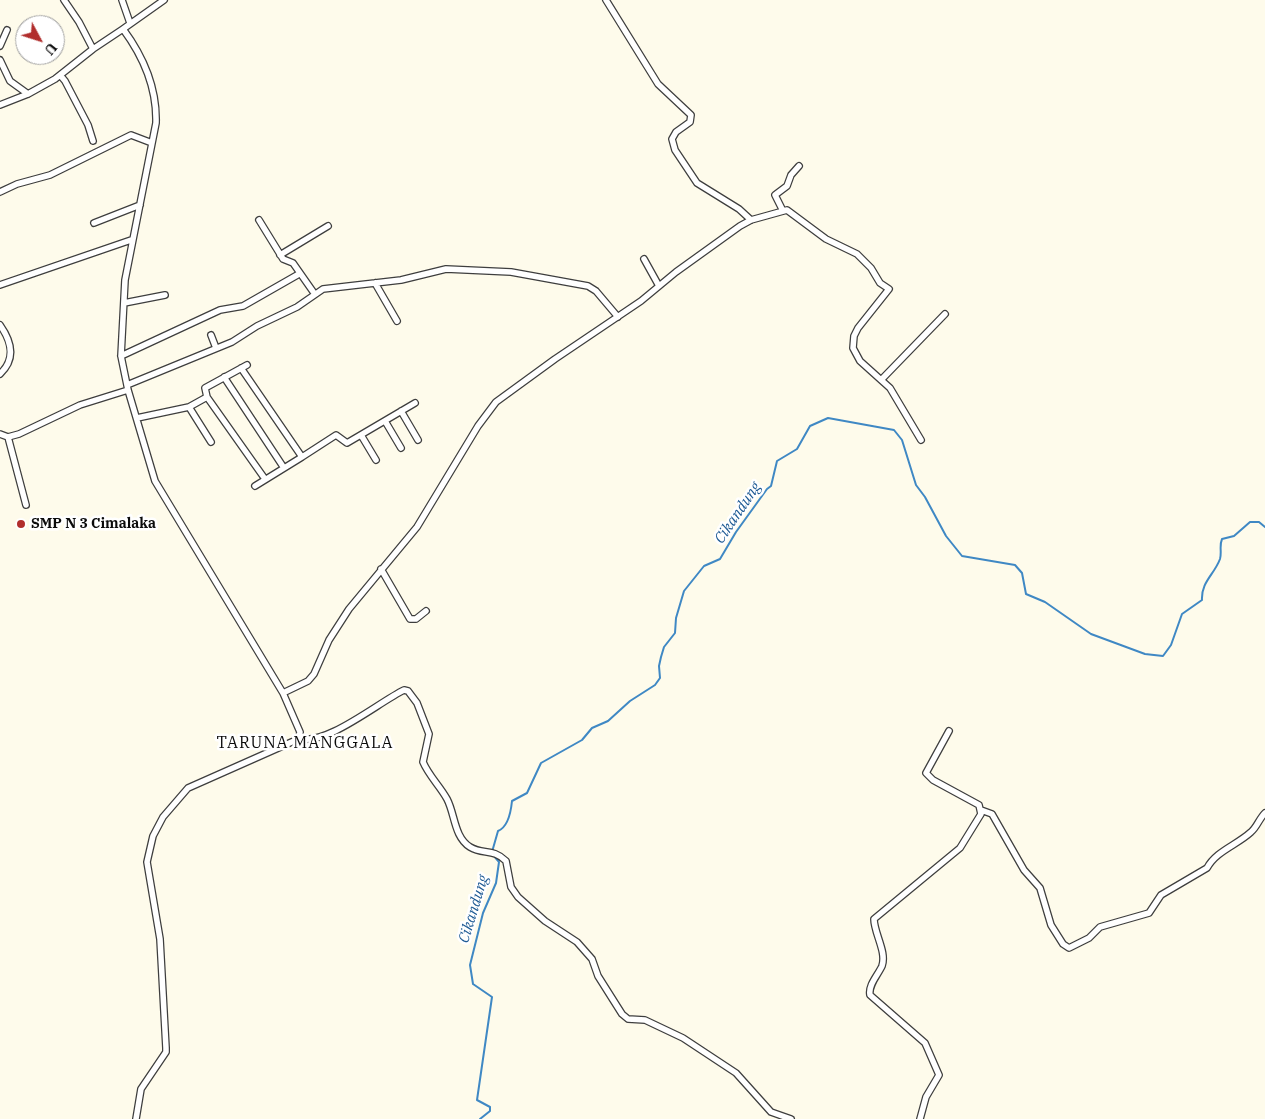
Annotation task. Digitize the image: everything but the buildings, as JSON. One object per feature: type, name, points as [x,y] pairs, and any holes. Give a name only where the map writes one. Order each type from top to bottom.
[{"type":"street","points":[[64,0],[79,22],[93,49]]},
{"type":"street","points":[[122,0],[130,23]]},
{"type":"street","points":[[0,104],[28,94],[60,76],[93,49],[164,0]]},
{"type":"street","points":[[606,0],[658,84],[691,115],[690,122],[676,132],[672,139],[675,150],[701,186],[740,209],[751,220]]},
{"type":"street","points":[[123,29],[138,54],[156,102],[152,143],[131,240],[124,303],[122,356],[128,388],[155,481],[283,693],[299,726],[299,738]]},
{"type":"street","points":[[0,46],[7,30]]},
{"type":"street","points":[[0,60],[10,81],[28,94]]},
{"type":"street","points":[[60,76],[88,125],[93,141]]},
{"type":"street","points":[[0,192],[17,184],[50,175],[131,135],[152,143]]},
{"type":"street","points":[[782,209],[775,195],[786,186],[791,175],[799,166]]},
{"type":"street","points":[[94,223],[140,205]]},
{"type":"street","points":[[283,693],[308,681],[314,674],[335,629],[381,569],[417,528],[478,426],[496,402],[555,359],[618,317],[751,220],[782,209],[792,212],[826,239],[865,260],[880,283],[889,289],[858,328],[853,344],[856,356],[882,379],[921,440]]},
{"type":"street","points":[[259,220],[280,255],[285,260],[293,263],[314,293]]},
{"type":"street","points":[[280,255],[328,226]]},
{"type":"street","points":[[0,285],[131,240]]},
{"type":"street","points":[[644,259],[659,286]]},
{"type":"street","points":[[0,434],[8,437],[80,405],[128,388],[232,342],[257,326],[297,307],[322,289],[401,280],[446,270],[511,272],[593,288],[618,317]]},
{"type":"street","points":[[122,356],[220,310],[243,306],[299,274]]},
{"type":"street","points":[[374,283],[397,321]]},
{"type":"street","points":[[124,303],[165,295]]},
{"type":"street","points":[[882,379],[944,314]]},
{"type":"street","points":[[0,325],[11,346],[9,363],[0,374]]},
{"type":"street","points":[[211,335],[216,348]]},
{"type":"street","points":[[265,479],[208,396],[205,388],[244,366],[302,457]]},
{"type":"street","points":[[224,377],[284,468]]},
{"type":"street","points":[[136,418],[189,407],[208,396]]},
{"type":"street","points":[[255,486],[336,435],[347,443],[415,403]]},
{"type":"street","points":[[189,407],[211,442]]},
{"type":"street","points":[[401,411],[418,440]]},
{"type":"street","points":[[385,421],[401,448]]},
{"type":"street","points":[[361,435],[376,460]]},
{"type":"street","points":[[8,437],[26,505]]},
{"type":"street","points":[[381,569],[410,619],[416,619],[426,610]]},
{"type":"street","points":[[136,1119],[141,1089],[166,1052],[160,939],[147,862],[153,836],[163,817],[188,788],[299,738],[305,740],[331,733],[396,694],[408,691],[417,703],[429,734],[429,741],[423,757],[426,768],[447,800],[457,831],[465,843],[473,849],[496,853],[506,861],[511,888],[518,897],[545,921],[577,942],[592,958],[598,976],[622,1014],[628,1019],[645,1020],[682,1038],[736,1074],[771,1112],[791,1119]]},
{"type":"street","points":[[949,731],[926,773],[933,780],[979,805],[981,810],[992,814],[1026,873],[1038,886],[1051,925],[1063,944],[1069,948],[1089,938],[1100,927],[1149,912],[1161,895],[1207,868],[1211,861],[1250,833],[1265,812]]},
{"type":"street","points":[[920,1119],[926,1097],[939,1075],[926,1043],[870,995],[869,990],[882,966],[874,919],[960,848],[974,827],[981,810]]},
{"type":"waterway","name":"Cikandung","points":[[492,852],[498,831],[504,826],[508,818],[512,801],[527,793],[541,763],[582,740],[592,728],[608,721],[630,701],[655,685],[660,678],[659,666],[664,647],[675,633],[676,618],[684,591],[704,566],[720,559],[736,532],[771,486],[777,461],[797,449],[810,426],[828,418],[894,430],[902,440],[916,485],[925,497],[946,536],[962,556],[1015,565],[1022,573],[1026,594],[1045,602],[1091,634],[1145,654],[1163,656],[1171,645],[1182,614],[1202,600],[1206,583],[1220,559],[1222,539],[1234,536],[1250,522],[1259,522],[1265,527]]},
{"type":"waterway","name":"Cikandung","points":[[480,1119],[490,1111],[490,1107],[477,1100],[492,997],[473,984],[470,965],[483,913],[496,883],[499,862],[494,856]]},
{"type":"place","name":"SMP N 3 Cimalaka","points":[[21,524]]},
{"type":"district","name":"TARUNA MANGGALA","points":[[305,743]]}]
